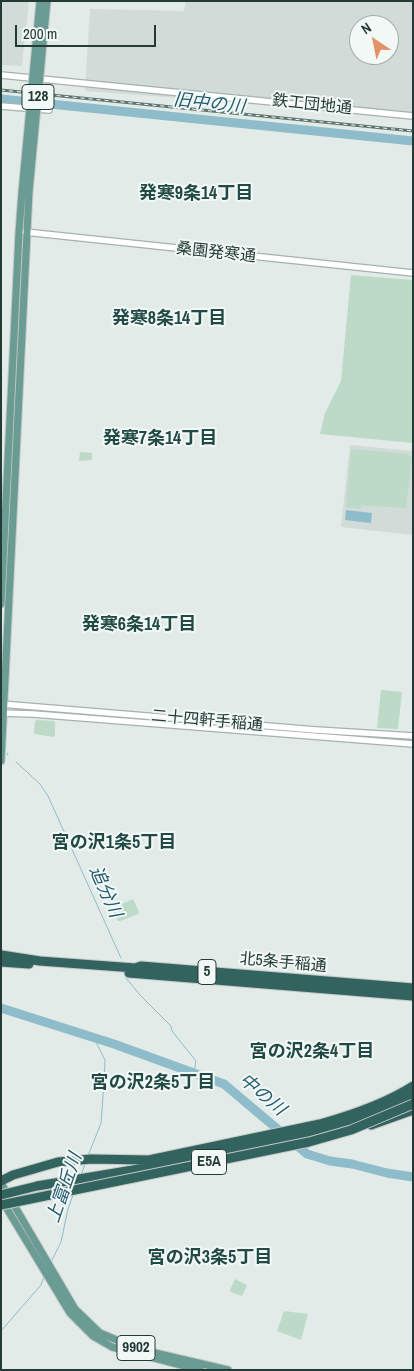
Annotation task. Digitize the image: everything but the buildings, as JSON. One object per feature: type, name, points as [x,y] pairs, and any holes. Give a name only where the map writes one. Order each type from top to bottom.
[{"type":"highway","name":"北5条手稲通","points":[[1,955],[49,962],[136,968],[141,966],[413,988]]},
{"type":"highway","name":"北5条手稲通","points":[[1,962],[413,996]]},
{"type":"highway","points":[[1,1182],[13,1175],[58,1162],[91,1159],[149,1160],[320,1124],[345,1117],[391,1098],[413,1086]]},
{"type":"highway","name":"E5A","points":[[1,1197],[61,1181],[145,1168],[331,1129],[378,1112],[413,1095]]},
{"type":"highway","name":"E5A","points":[[1,1205],[309,1142],[352,1130],[413,1104]]},
{"type":"highway","points":[[352,1130],[388,1120],[413,1110]]},
{"type":"main road","name":"128","points":[[1,604],[23,232],[40,1]]},
{"type":"main road","name":"128","points":[[26,192],[47,1]]},
{"type":"main road","name":"128","points":[[1,761],[23,232]]},
{"type":"main road","name":"9902","points":[[1,1182],[75,1309],[100,1333],[138,1349],[228,1370]]},
{"type":"main road","name":"9902","points":[[1,1197],[70,1314],[93,1336],[112,1347],[200,1370]]},
{"type":"street","name":"鉄工団地通","points":[[1,75],[413,116]]},
{"type":"street","points":[[1,106],[49,110]]},
{"type":"street","name":"桑園発寒通","points":[[23,232],[413,273]]},
{"type":"street","name":"二十四軒手稲通","points":[[3,705],[326,731],[413,736]]},
{"type":"street","name":"二十四軒手稲通","points":[[3,713],[413,744]]},
{"type":"shaded area","points":[[1,1],[29,1],[22,66],[1,65]]},
{"type":"shaded area","points":[[186,1],[413,1],[413,120],[248,103],[85,91],[90,9],[184,11]]},
{"type":"shaded area","points":[[350,445],[413,451],[413,535],[341,527]]},
{"type":"green space","points":[[351,275],[413,280],[413,443],[320,434],[325,413],[341,381]]},
{"type":"green space","points":[[351,449],[408,454],[412,459],[406,508],[361,505],[360,509],[346,507]]},
{"type":"green space","points":[[80,452],[92,453],[92,460],[79,461]]},
{"type":"green space","points":[[381,690],[402,692],[398,729],[377,728]]},
{"type":"green space","points":[[36,720],[54,721],[55,735],[53,737],[35,734]]},
{"type":"green space","points":[[133,899],[139,912],[138,914],[118,921],[112,908]]},
{"type":"green space","points":[[235,1279],[247,1285],[242,1296],[230,1290]]},
{"type":"green space","points":[[284,1311],[308,1314],[301,1340],[277,1331]]},
{"type":"water","points":[[346,510],[372,513],[371,523],[345,520]]},
{"type":"waterway","name":"旧中の川","points":[[1,99],[413,141]]},
{"type":"waterway","name":"追分川","points":[[16,762],[40,784],[48,796],[121,958]]},
{"type":"waterway","name":"追分川","points":[[126,978],[171,1026],[172,1031],[196,1061],[194,1072]]},
{"type":"waterway","name":"中の川","points":[[1,1008],[114,1044],[224,1084],[307,1154],[330,1161],[413,1177]]},
{"type":"waterway","name":"上富丘川","points":[[88,1156],[101,1123],[104,1083],[105,1060],[94,1038]]},
{"type":"waterway","name":"上富丘川","points":[[81,1175],[86,1162]]},
{"type":"waterway","name":"上富丘川","points":[[51,1262],[61,1242],[73,1195]]},
{"type":"waterway","name":"上富丘川","points":[[1,1331],[41,1285],[44,1277]]},
{"type":"railway","points":[[1,90],[413,131]]},
{"type":"district","name":"発寒9条14丁目","points":[[196,194]]},
{"type":"district","name":"発寒8条14丁目","points":[[169,319]]},
{"type":"district","name":"発寒7条14丁目","points":[[160,439]]},
{"type":"district","name":"発寒6条14丁目","points":[[139,625]]},
{"type":"district","name":"宮の沢1条5丁目","points":[[114,843]]},
{"type":"district","name":"宮の沢2条4丁目","points":[[312,1052]]},
{"type":"district","name":"宮の沢2条5丁目","points":[[153,1083]]},
{"type":"district","name":"宮の沢3条5丁目","points":[[210,1258]]}]
